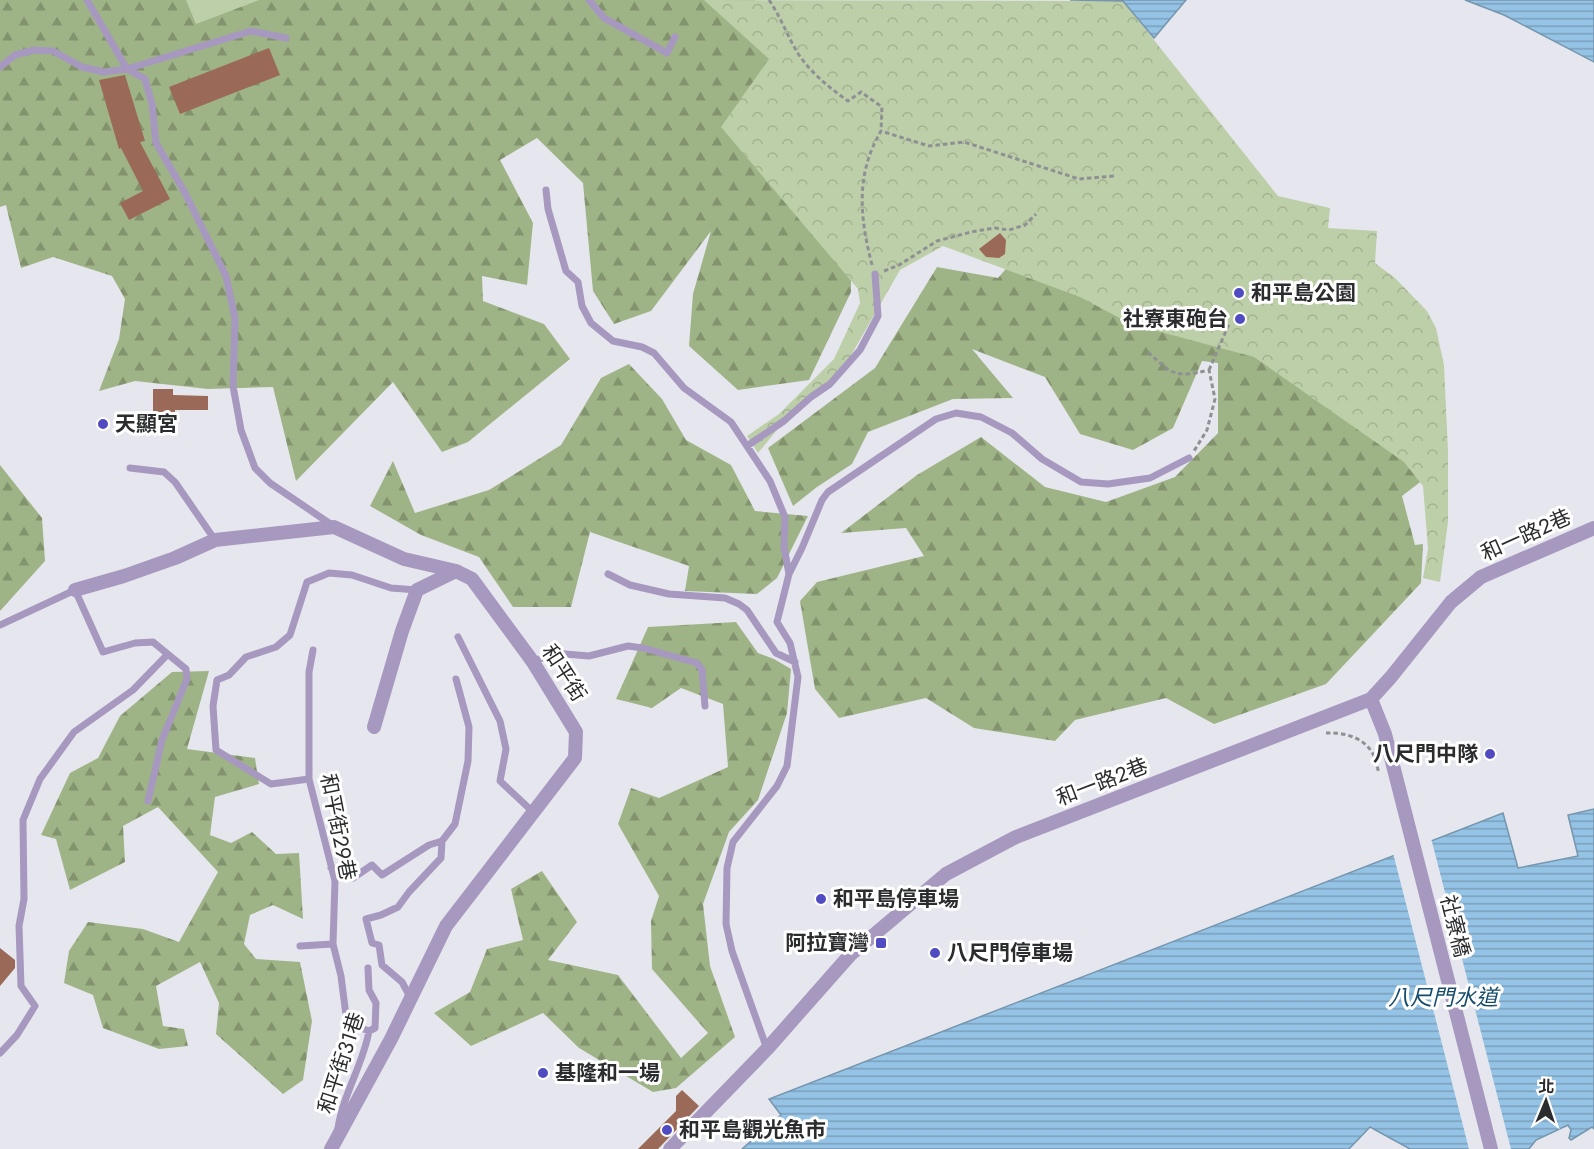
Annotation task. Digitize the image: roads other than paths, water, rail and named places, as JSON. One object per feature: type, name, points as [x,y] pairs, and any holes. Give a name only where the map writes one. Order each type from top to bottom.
[{"type":"street","points":[[75,590],[175,558],[215,540],[334,527]]},
{"type":"street","name":"和平街","points":[[331,1149],[381,1059],[446,926],[575,758],[576,732],[533,662],[472,579],[456,571],[404,559],[334,527]]},
{"type":"street","name":"和一路2巷","points":[[670,1149],[767,1049],[850,955],[946,874],[1016,837],[1371,699],[1451,602],[1481,577],[1594,528]]},
{"type":"street","points":[[374,727],[417,590],[456,571]]},
{"type":"street","name":"社寮橋","points":[[1371,699],[1385,734],[1491,1149]]},
{"type":"lane","points":[[87,0],[127,69],[145,79],[152,104],[156,143],[184,191],[226,276],[235,318],[233,386],[241,430],[255,468],[270,483],[334,527]]},
{"type":"lane","points":[[589,0],[604,18],[667,53],[675,37]]},
{"type":"lane","points":[[0,68],[15,55],[34,51],[52,51],[82,67],[104,72],[127,69],[251,31],[286,38]]},
{"type":"lane","points":[[546,190],[548,209],[566,271],[578,282],[582,306],[591,322],[613,341],[642,347],[654,353],[684,388],[731,422],[770,481],[784,517],[784,547],[789,574]]},
{"type":"lane","points":[[747,446],[784,421],[830,384],[860,350],[878,316],[875,274]]},
{"type":"lane","points":[[767,1049],[732,951],[726,924],[727,868],[733,842],[777,786],[787,766],[798,677],[789,643],[777,622],[789,574],[822,500],[828,492],[936,419],[956,413],[981,417],[1012,433],[1042,459],[1081,482],[1108,484],[1150,478],[1190,458]]},
{"type":"lane","points":[[130,468],[164,472],[175,482],[215,540]]},
{"type":"lane","points":[[309,779],[271,784],[216,750],[213,706],[217,680],[229,675],[246,657],[276,647],[290,635],[307,582],[328,573],[352,574],[391,588],[417,590]]},
{"type":"lane","points":[[608,574],[630,585],[669,594],[725,598],[739,604],[747,610],[776,653],[795,662]]},
{"type":"lane","points":[[0,625],[75,590],[103,652],[135,643],[153,642],[186,669],[187,679],[162,740],[148,801]]},
{"type":"lane","points":[[458,638],[500,721],[506,749],[500,781],[533,812]]},
{"type":"lane","points":[[533,662],[553,653],[589,656],[628,646],[643,648],[697,663],[702,670],[705,706]]},
{"type":"lane","name":"和平街29巷","points":[[313,650],[309,672],[309,779],[334,881],[333,944],[341,976],[347,1023],[369,1031]]},
{"type":"lane","points":[[0,1053],[23,1026],[35,1006],[21,986],[19,926],[24,898],[23,820],[40,779],[74,732],[133,690],[167,655]]},
{"type":"lane","points":[[411,1000],[402,982],[382,965],[379,945],[372,943],[366,919],[398,907],[441,858],[442,841],[455,824],[468,761],[469,727],[456,679]]},
{"type":"lane","points":[[331,868],[353,878],[372,865],[382,876],[429,845],[442,841]]},
{"type":"lane","points":[[300,946],[333,944]]},
{"type":"lane","name":"和平街31巷","points":[[337,1135],[341,1107],[365,1051],[369,1031],[375,1028],[376,1003],[369,990],[368,968]]},
{"type":"water","points":[[1070,0],[1186,0],[1154,38],[1123,1]]},
{"type":"water","points":[[1465,0],[1594,0],[1594,62],[1504,15]]},
{"type":"water","name":"八尺門水道","points":[[1594,809],[1594,1129],[1592,1127],[1571,1140],[1569,1138],[1571,1130],[1568,1125],[1536,1140],[1529,1149],[1410,1149],[1370,1127],[1349,1149],[742,1149],[781,1115],[769,1099],[1503,813],[1518,868],[1578,856],[1568,815]]},
{"type":"place","name":"和平島公園","points":[[1239,293]]},
{"type":"place","name":"社寮東砲台","points":[[1240,319]]},
{"type":"place","name":"天顯宮","points":[[103,424]]},
{"type":"place","name":"八尺門中隊","points":[[1490,754]]},
{"type":"place","name":"和平島停車場","points":[[821,899]]},
{"type":"place","name":"阿拉寶灣","points":[[881,943]]},
{"type":"place","name":"八尺門停車場","points":[[935,953]]},
{"type":"place","name":"基隆和一場","points":[[543,1073]]},
{"type":"place","name":"和平島觀光魚市","points":[[667,1130]]}]
